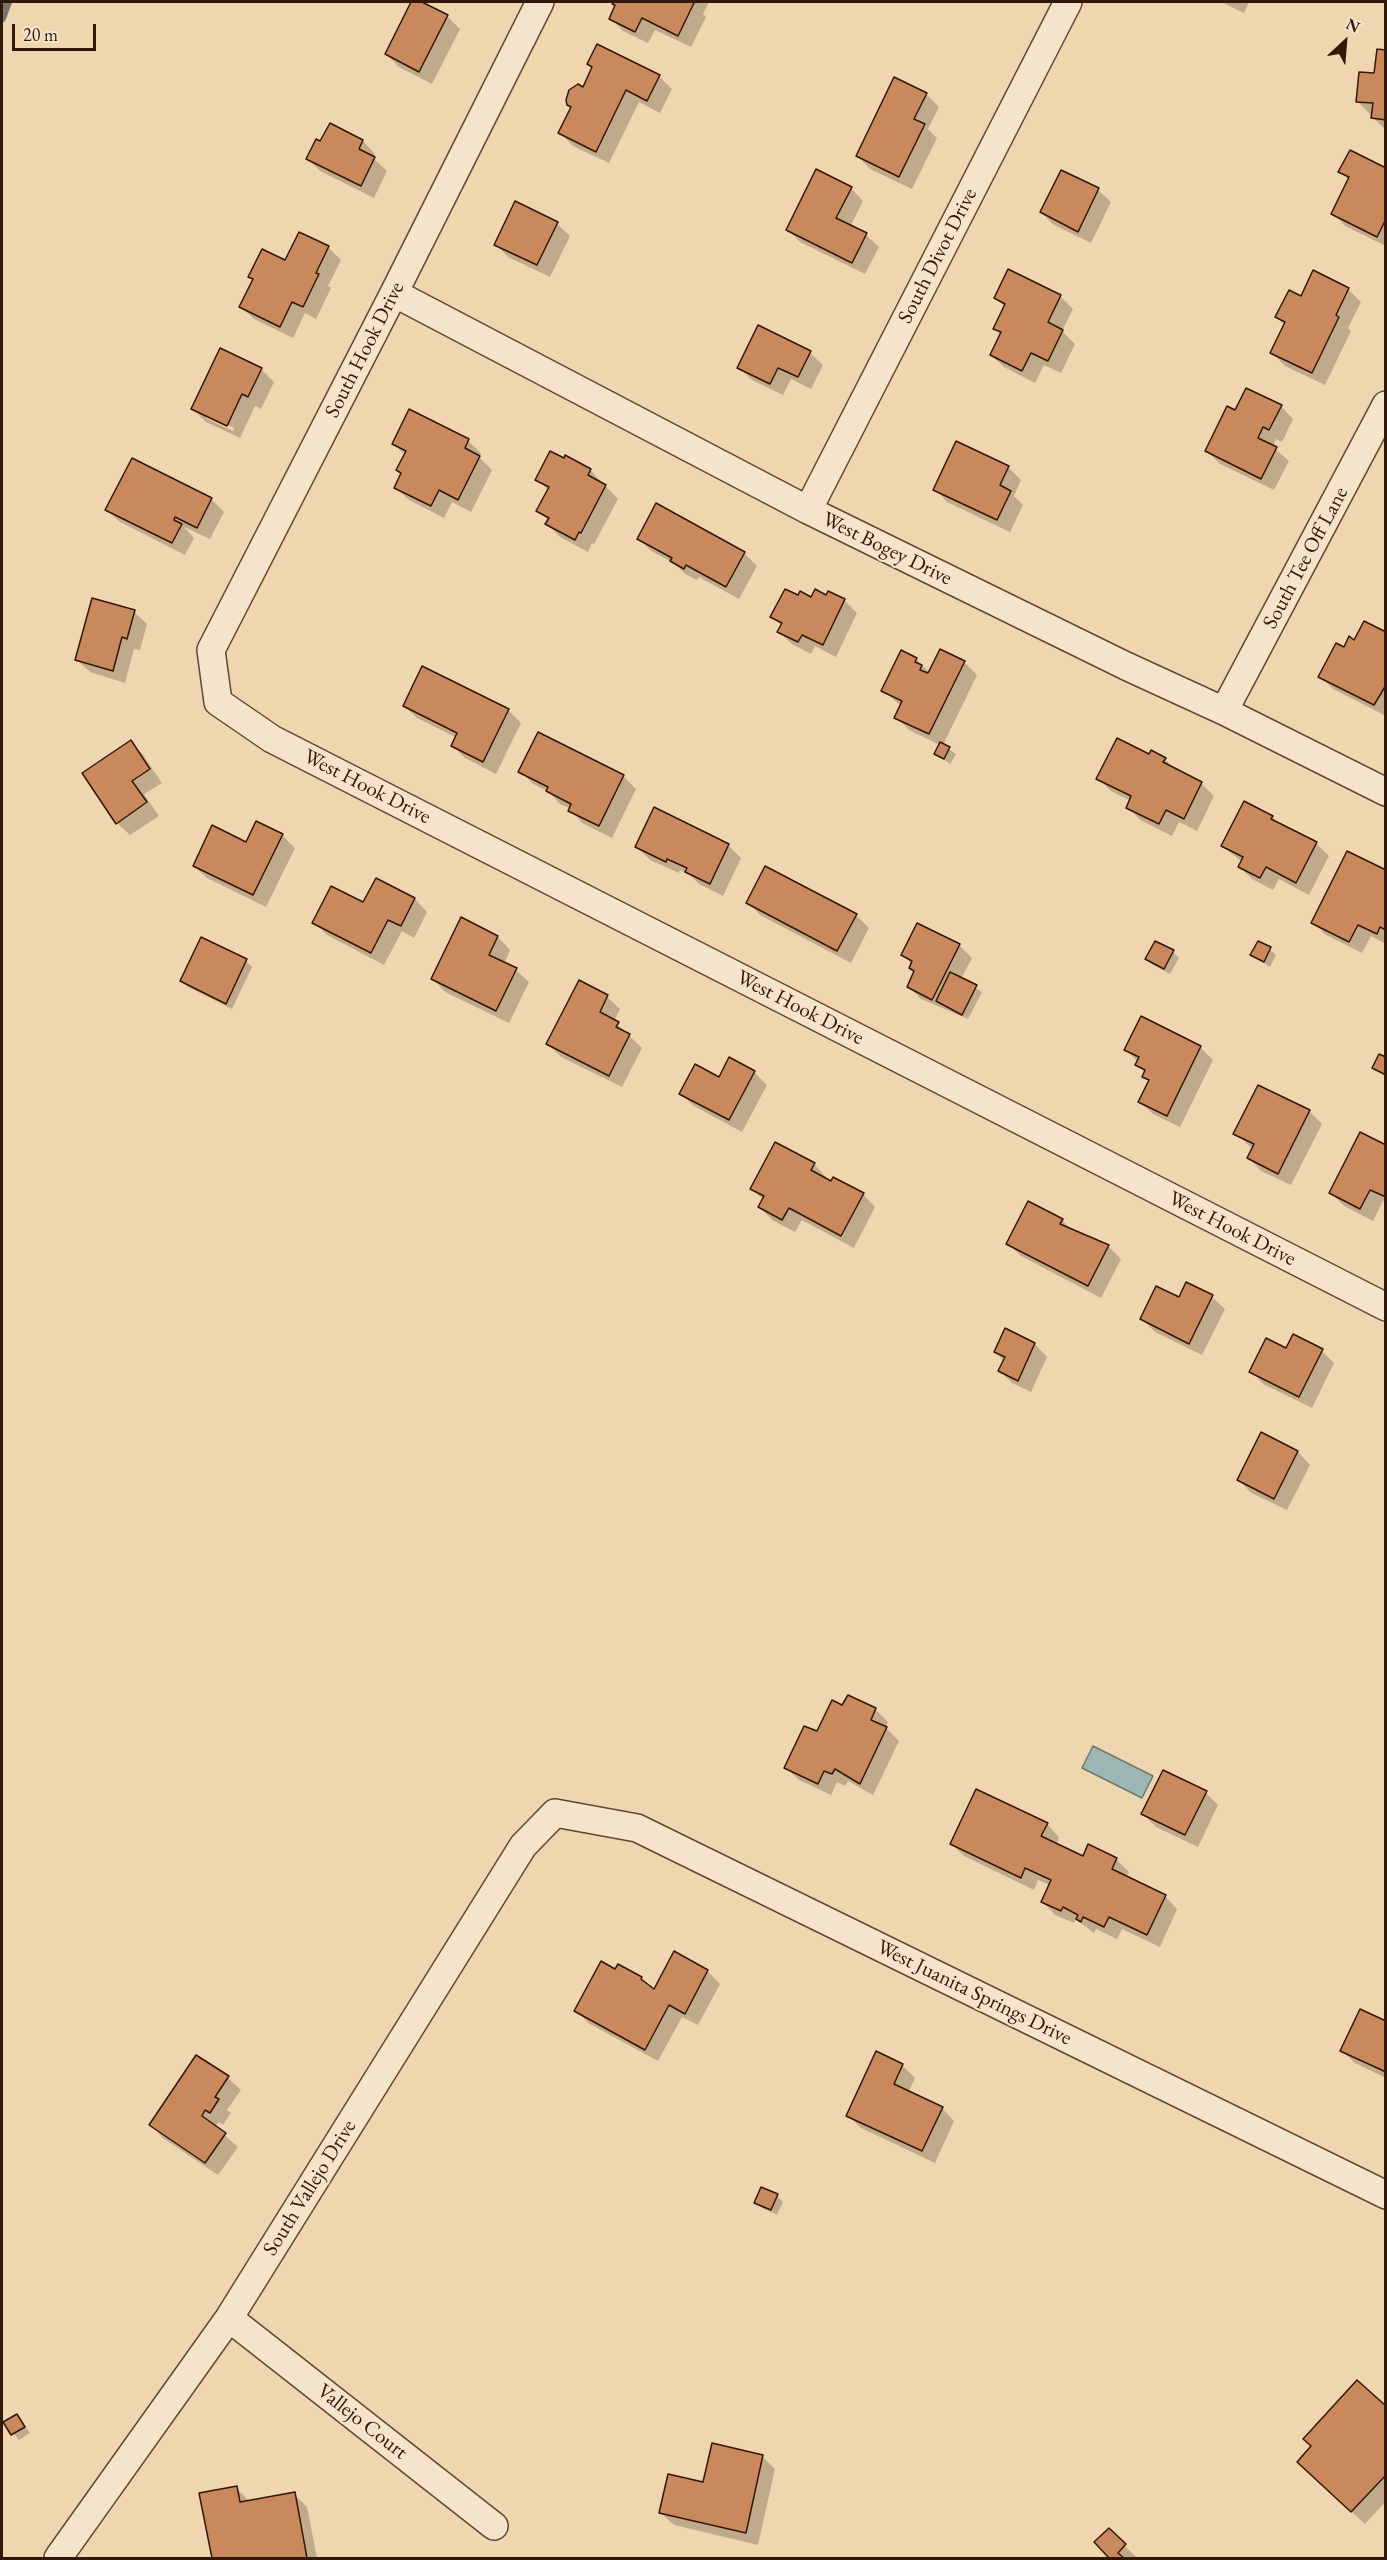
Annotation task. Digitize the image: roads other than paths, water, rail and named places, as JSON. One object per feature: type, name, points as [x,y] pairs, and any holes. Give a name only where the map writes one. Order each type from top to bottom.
[{"type":"street","name":"South Hook Drive","points":[[218,702],[211,650],[540,2]]},
{"type":"street","name":"South Divot Drive","points":[[808,510],[1068,2]]},
{"type":"street","name":"West Bogey Drive","points":[[394,293],[808,510],[1386,792]]},
{"type":"street","name":"South Tee Off Lane","points":[[1224,711],[1386,405]]},
{"type":"street","name":"West Hook Drive","points":[[218,702],[272,739],[1386,1307]]},
{"type":"street","name":"West Juanita Springs Drive","points":[[555,1813],[637,1828],[1386,2195]]},
{"type":"street","name":"South Vallejo Drive","points":[[58,2559],[229,2318],[523,1846],[555,1813]]},
{"type":"street","name":"Vallejo Court","points":[[229,2318],[494,2526]]},
{"type":"water","points":[[1093,1746],[1153,1776],[1142,1798],[1082,1768]]},
{"type":"waterway","points":[[2,18],[8,2]]}]
